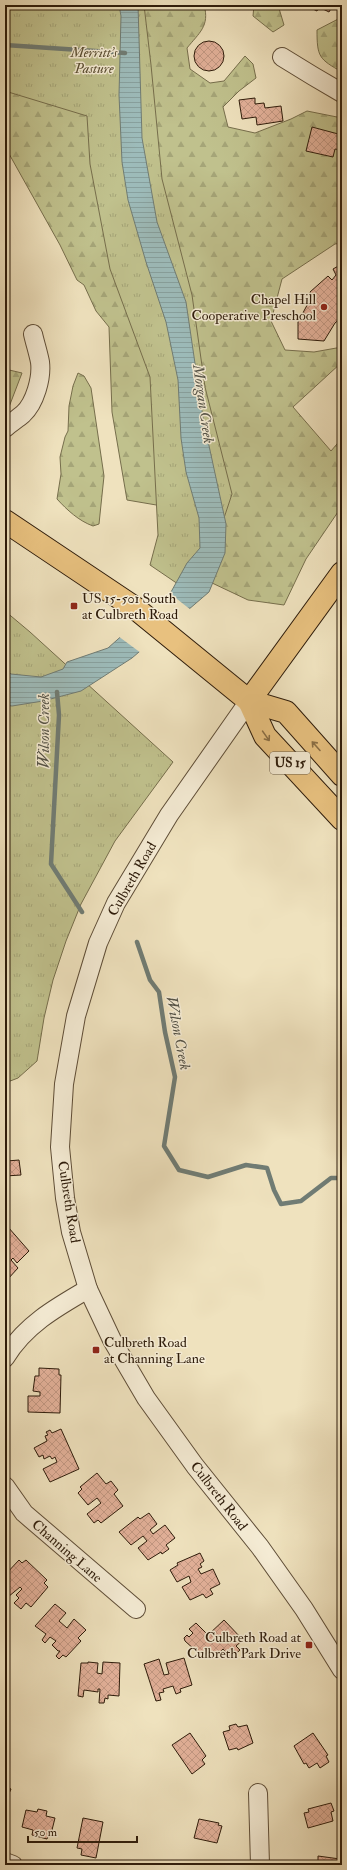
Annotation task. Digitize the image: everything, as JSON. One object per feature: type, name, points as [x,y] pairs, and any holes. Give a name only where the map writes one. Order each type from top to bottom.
[{"type":"main road","name":"US 15","points":[[5,521],[111,592],[157,625],[249,702],[265,736],[342,819]]},
{"type":"main road","points":[[249,702],[342,573]]},
{"type":"main road","name":"US 15","points":[[249,702],[286,712],[342,775]]},
{"type":"street","points":[[282,57],[342,93]]},
{"type":"street","points":[[5,428],[24,414],[31,404],[40,377],[40,362],[33,334]]},
{"type":"street","name":"Culbreth Road","points":[[249,702],[170,815],[127,885],[98,942],[76,1016],[64,1084],[60,1147],[65,1198],[71,1232],[88,1289],[112,1340],[146,1398],[195,1466],[304,1609],[342,1670]]},
{"type":"street","points":[[5,1358],[12,1346],[29,1328],[56,1308],[88,1289]]},
{"type":"street","name":"Channing Lane","points":[[5,1486],[24,1513],[136,1609]]},
{"type":"street","points":[[258,1793],[260,1865]]},
{"type":"street","points":[[5,1862],[13,1865]]},
{"type":"green space","name":"Merritt's Pasture","points":[[5,5],[144,5],[162,179],[192,295],[205,387],[232,494],[215,545],[200,599],[150,565],[158,535],[150,377],[110,269],[90,164],[87,116],[5,91]]},
{"type":"green space","points":[[86,5],[204,5],[206,18],[204,24],[202,29],[187,48],[190,69],[210,83],[224,81],[245,56],[253,64],[256,78],[239,91],[223,107],[228,127],[255,133],[307,111],[342,118],[342,243],[335,244],[282,279],[271,321],[285,350],[314,352],[342,347],[341,363],[293,407],[331,451],[342,438],[342,506],[306,559],[284,605],[248,600],[172,564],[168,507],[127,500],[112,412],[109,327],[96,311],[84,285],[77,280],[60,245],[8,152],[5,151],[5,30]]},
{"type":"green space","points":[[254,5],[278,5],[284,25],[273,32],[253,16]]},
{"type":"green space","points":[[342,17],[342,42],[338,50],[342,59],[342,72],[328,64],[321,56],[318,46],[317,30]]},
{"type":"green space","points":[[5,369],[22,373],[9,407],[5,412]]},
{"type":"green space","points":[[78,373],[84,376],[91,388],[104,476],[99,524],[93,526],[74,515],[57,499],[61,474],[60,457],[68,431],[69,406],[73,386]]},
{"type":"green space","points":[[5,611],[173,762],[115,841],[81,904],[66,941],[53,980],[44,1018],[37,1061],[18,1078],[5,1083]]},
{"type":"water","points":[[119,5],[138,5],[142,138],[157,222],[186,302],[203,418],[226,524],[225,553],[209,592],[132,658],[81,691],[43,701],[12,706],[5,705],[5,670],[11,674],[41,677],[63,669],[67,662],[108,648],[171,592],[187,563],[200,548],[199,518],[186,472],[181,438],[178,380],[166,322],[146,262],[128,200],[122,162],[119,95],[121,16]]},
{"type":"pier","points":[[168,592],[191,610],[141,653],[118,636]]},
{"type":"building","points":[[333,5],[329,12],[319,7],[317,11],[307,6]]},
{"type":"building","points":[[209,41],[215,42],[223,50],[223,62],[215,70],[209,71],[203,70],[195,62],[194,56],[195,50],[203,42]]},
{"type":"building","points":[[255,98],[255,104],[264,103],[265,108],[281,106],[283,121],[257,125],[256,117],[242,119],[239,100]]},
{"type":"building","points":[[312,127],[342,135],[342,150],[335,149],[333,157],[306,151]]},
{"type":"building","name":"Chapel Hill Cooperative Preschool","points":[[342,264],[342,317],[335,323],[324,341],[298,339],[298,322],[312,296],[310,292],[328,276],[332,280],[336,275],[333,269]]},
{"type":"building","points":[[5,1153],[7,1153],[7,1161],[19,1160],[21,1175],[5,1176]]},
{"type":"building","points":[[8,1227],[29,1251],[17,1263],[13,1258],[11,1260],[18,1268],[7,1280],[5,1278],[5,1230]]},
{"type":"building","points":[[39,1368],[59,1369],[59,1375],[61,1375],[60,1413],[28,1412],[28,1396],[40,1396],[40,1392],[33,1391],[35,1376],[39,1376]]},
{"type":"building","points":[[61,1429],[79,1469],[50,1482],[43,1469],[57,1462],[55,1457],[52,1459],[50,1456],[44,1459],[43,1455],[39,1457],[34,1448],[47,1441],[45,1436],[48,1435],[46,1432],[50,1430],[52,1433]]},
{"type":"building","points":[[97,1473],[106,1484],[111,1481],[118,1490],[114,1494],[123,1506],[101,1523],[98,1520],[94,1523],[87,1514],[101,1503],[97,1498],[88,1505],[78,1493],[82,1489],[80,1487]]},
{"type":"building","points":[[149,1513],[157,1524],[150,1530],[153,1534],[165,1525],[175,1538],[166,1545],[169,1549],[148,1560],[138,1548],[147,1541],[143,1536],[131,1545],[119,1532],[138,1517],[140,1519]]},
{"type":"building","points":[[200,1553],[204,1561],[200,1564],[202,1567],[198,1569],[201,1574],[213,1569],[220,1584],[210,1589],[213,1594],[206,1598],[203,1594],[190,1600],[182,1587],[191,1582],[189,1576],[177,1582],[170,1570],[178,1565],[177,1563]]},
{"type":"building","points":[[19,1560],[22,1563],[26,1560],[47,1580],[44,1583],[48,1587],[31,1607],[26,1603],[21,1609],[14,1603],[19,1598],[16,1595],[22,1589],[20,1587],[8,1597],[5,1594],[5,1575]]},
{"type":"building","points":[[55,1604],[66,1613],[59,1621],[67,1628],[74,1619],[86,1630],[78,1638],[81,1641],[66,1657],[63,1655],[59,1659],[56,1656],[60,1651],[52,1645],[56,1641],[50,1637],[45,1643],[42,1640],[46,1634],[35,1626]]},
{"type":"building","points":[[224,1620],[243,1640],[236,1646],[240,1650],[231,1658],[223,1649],[216,1656],[212,1652],[205,1659],[185,1641],[184,1638],[187,1635],[189,1637],[193,1633],[189,1629],[196,1623],[208,1635]]},
{"type":"building","points":[[184,1658],[192,1685],[180,1689],[181,1692],[176,1694],[173,1686],[163,1689],[164,1692],[159,1693],[161,1700],[156,1701],[144,1664],[159,1659],[164,1675],[169,1674],[166,1663]]},
{"type":"building","points":[[103,1662],[120,1663],[119,1696],[108,1695],[108,1699],[105,1698],[104,1703],[99,1703],[100,1689],[98,1689],[98,1692],[84,1690],[83,1697],[78,1696],[81,1663],[98,1663],[97,1673],[102,1674]]},
{"type":"building","points":[[236,1724],[238,1727],[247,1725],[253,1743],[238,1750],[237,1748],[229,1750],[223,1732],[230,1730],[229,1726]]},
{"type":"building","points":[[190,1733],[206,1756],[202,1760],[205,1764],[192,1774],[172,1745]]},
{"type":"building","points":[[313,1733],[328,1755],[326,1756],[329,1762],[320,1768],[317,1763],[309,1768],[306,1763],[304,1764],[294,1746]]},
{"type":"building","points":[[5,1786],[11,1789],[5,1803]]},
{"type":"building","points":[[331,1803],[334,1811],[331,1812],[333,1821],[308,1828],[304,1813],[309,1812],[308,1809]]},
{"type":"building","points":[[38,1809],[47,1811],[46,1816],[55,1818],[51,1834],[49,1834],[47,1839],[32,1835],[33,1830],[22,1827],[26,1810],[37,1812]]},
{"type":"building","points":[[83,1818],[103,1822],[96,1858],[81,1855],[82,1849],[77,1848]]},
{"type":"building","points":[[199,1819],[219,1823],[218,1825],[222,1826],[217,1843],[194,1838]]},
{"type":"building","points":[[318,1856],[340,1859],[339,1865],[318,1865]]},
{"type":"waterway","points":[[5,45],[125,53]]},
{"type":"waterway","name":"Wilson Creek","points":[[57,692],[59,715],[51,864],[82,912]]},
{"type":"waterway","name":"Wilson Creek","points":[[137,942],[150,980],[159,992],[165,1032],[175,1077],[164,1146],[179,1170],[208,1177],[246,1165],[267,1168],[274,1190],[281,1204],[301,1201],[331,1178],[342,1178]]},
{"type":"place","name":"Chapel Hill Cooperative Preschool","points":[[324,307]]},
{"type":"place","name":"US 15-501 South at Culbreth Road","points":[[74,606]]},
{"type":"place","name":"Culbreth Road at Channing Lane","points":[[96,1350]]},
{"type":"place","name":"Culbreth Road at Culbreth Park Drive","points":[[309,1645]]},
{"type":"water label","name":"Morgan Creek","points":[[203,404]]}]
